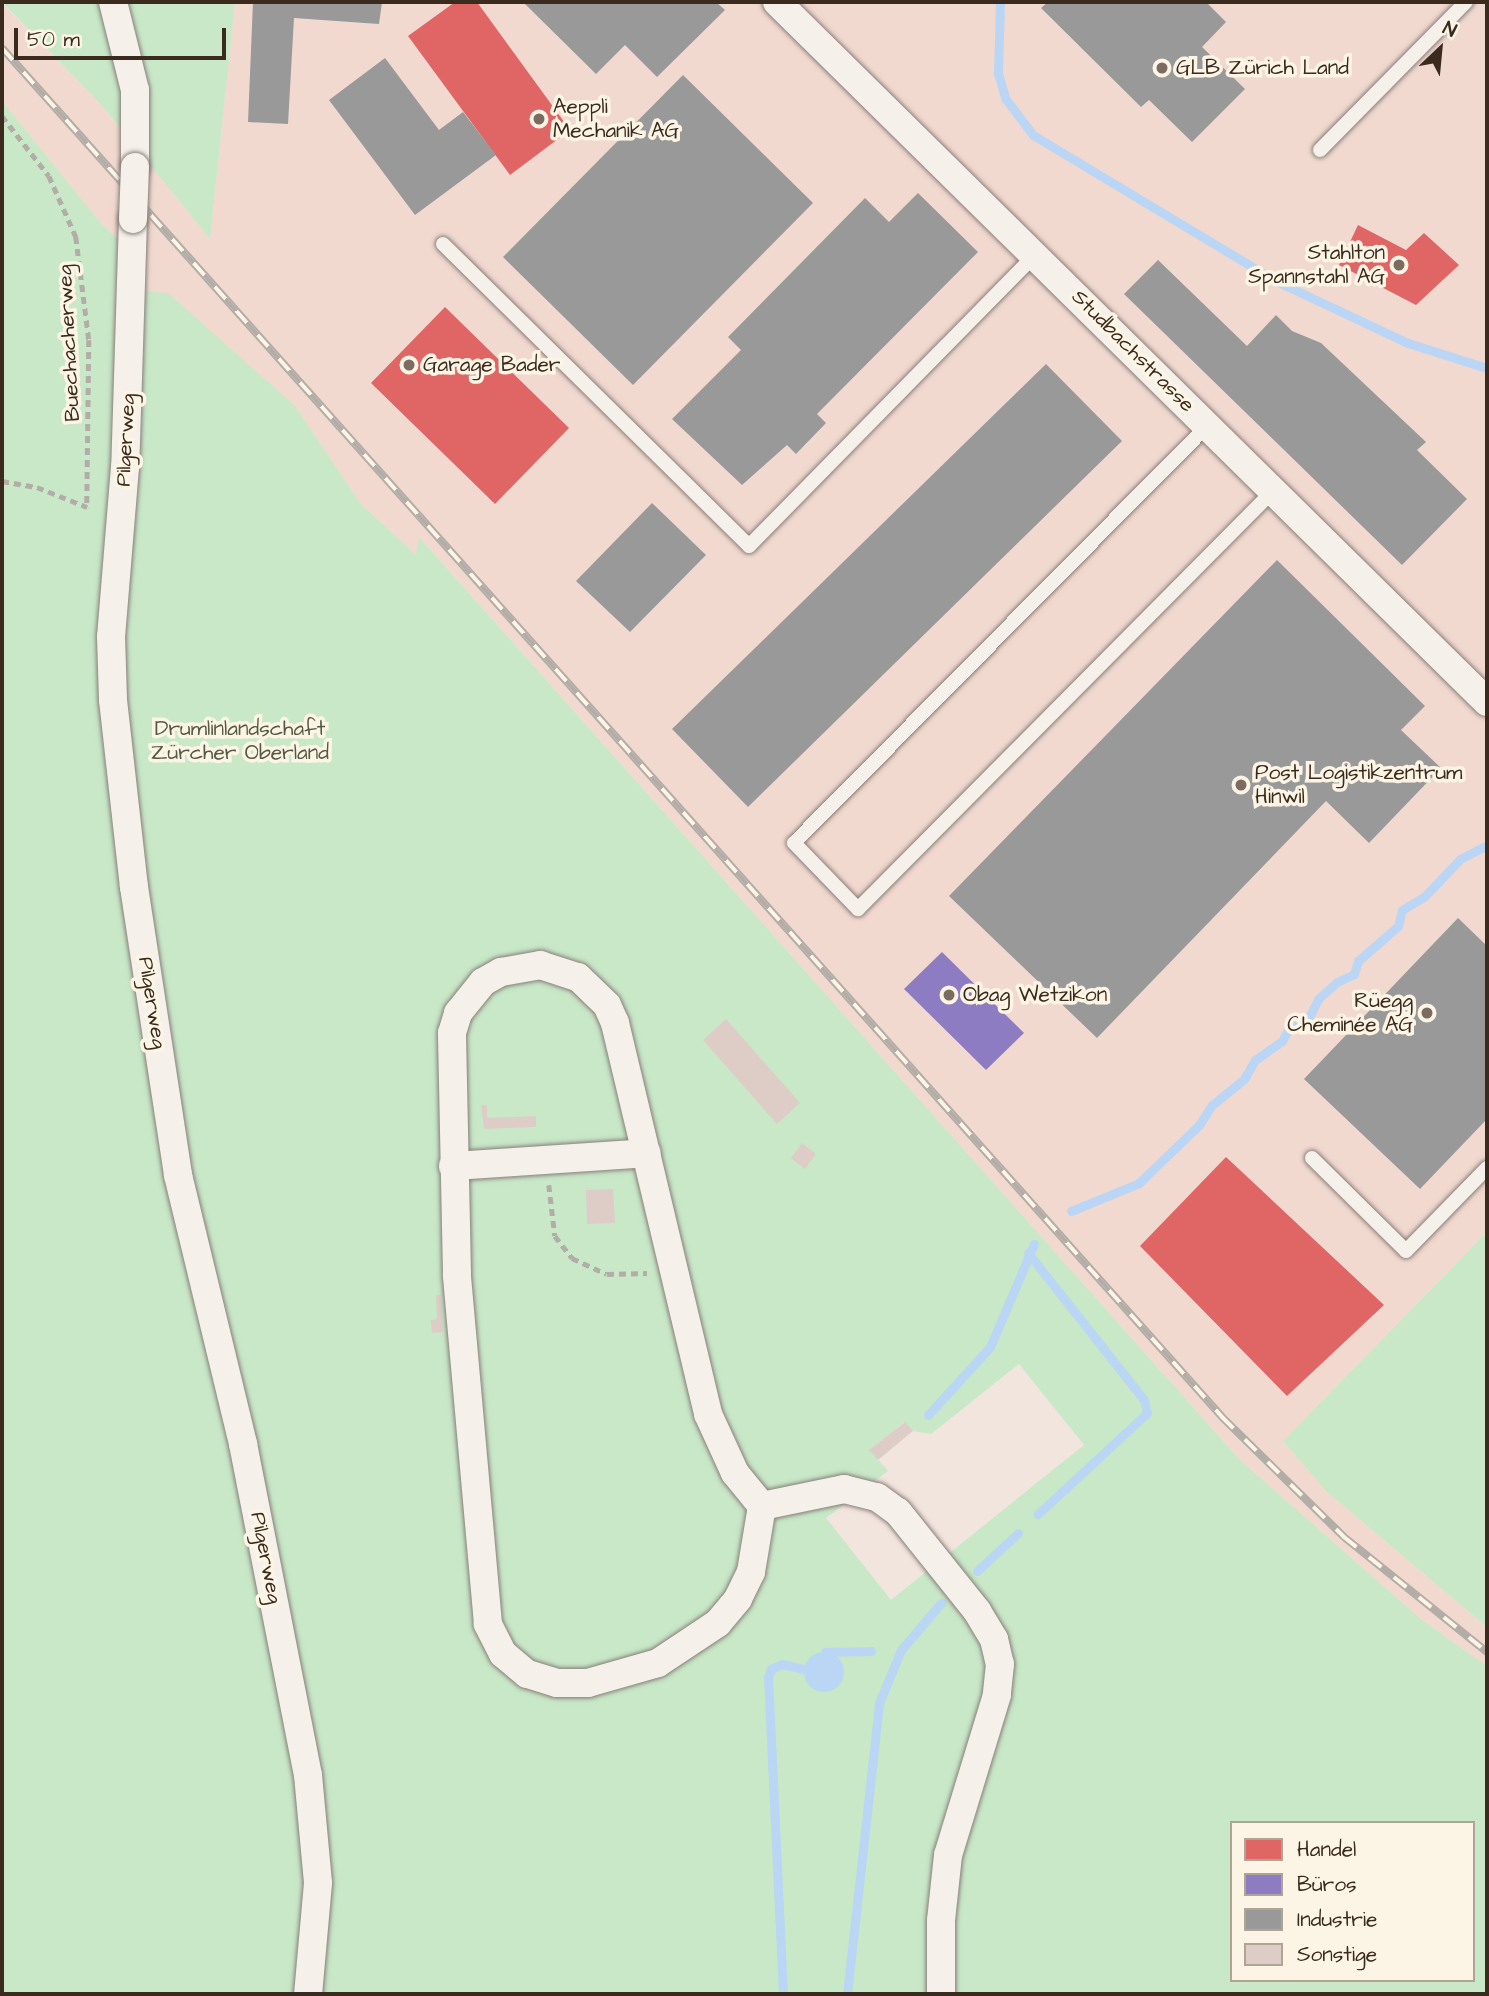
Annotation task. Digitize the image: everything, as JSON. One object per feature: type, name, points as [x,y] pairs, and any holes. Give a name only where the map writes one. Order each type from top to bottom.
[{"type":"street","name":"Pilgerweg","points":[[113,2],[135,90],[135,167],[121,522],[111,669],[134,887],[178,1175],[243,1444],[308,1775],[318,1882],[308,1994]]},
{"type":"street","name":"Studbachstrasse","points":[[777,2],[1487,702]]},
{"type":"street","points":[[520,966],[560,969],[578,977],[607,1005],[621,1043],[647,1153],[714,1431],[734,1473],[762,1506],[754,1559],[738,1599],[706,1634],[675,1655],[618,1678],[573,1684],[527,1674],[503,1654],[488,1624],[485,1605],[457,1274],[450,1053],[458,1013],[483,982],[520,966]]},
{"type":"street","points":[[453,1167],[647,1153]]},
{"type":"street","points":[[762,1506],[844,1489],[877,1497],[898,1512],[977,1611],[994,1639],[1000,1664],[997,1695],[948,1855],[941,1921],[941,1994]]},
{"type":"lane","points":[[1320,150],[1466,2]]},
{"type":"lane","points":[[443,244],[749,546],[1035,254]]},
{"type":"lane","points":[[1208,425],[794,842],[858,909],[1274,490]]},
{"type":"lane","points":[[1312,1158],[1406,1251],[1487,1168]]},
{"type":"path","name":"Buechacherweg","points":[[2,116],[49,176],[76,237],[89,340],[88,508]]},
{"type":"path","points":[[2,481],[37,487],[121,522]]},
{"type":"path","points":[[547,1160],[553,1228],[572,1258],[593,1270],[619,1276],[673,1267]]},
{"type":"shaded area","points":[[235,2],[1487,2],[1487,1232],[1283,1441],[1326,1491],[1487,1627],[1487,1666],[1422,1620],[1240,1460],[420,538],[416,555],[360,503],[295,406],[143,291],[134,255],[100,222],[2,101],[2,3],[104,108],[210,239]]},
{"type":"green space","points":[[2,2],[235,2],[210,239],[104,108]]},
{"type":"green space","name":"Drumlinlandschaft Zürcher Oberland","points":[[2,101],[100,222],[134,255],[143,291],[168,293],[295,406],[360,503],[416,555],[419,537],[1240,1460],[1422,1620],[1487,1666],[1487,1994],[2,1994]],"holes":[[[1019,1364],[1084,1445],[891,1600],[826,1518],[888,1471],[870,1450],[904,1422],[913,1431],[931,1434]]]},
{"type":"green space","points":[[1487,1232],[1487,1627],[1326,1491],[1283,1441]]},
{"type":"water","points":[[824,1652],[832,1653],[838,1658],[843,1664],[843,1680],[838,1686],[832,1691],[824,1692],[816,1691],[810,1686],[805,1680],[804,1672],[805,1664],[810,1658],[816,1653]]},
{"type":"building: Handel","points":[[455,2],[477,2],[570,130],[510,175],[408,36]]},
{"type":"building: Handel","name":"Stahlton Spannstahl AG","points":[[1358,225],[1406,250],[1424,233],[1459,265],[1416,305],[1339,265]]},
{"type":"building: Handel","points":[[445,307],[569,428],[495,504],[371,383]]},
{"type":"building: Handel","points":[[1226,1157],[1384,1305],[1287,1396],[1140,1246]]},
{"type":"building: Büros","points":[[942,952],[1024,1033],[986,1070],[904,989]]},
{"type":"building: Industrie","points":[[253,2],[382,2],[379,24],[294,18],[288,124],[248,122]]},
{"type":"building: Industrie","points":[[523,2],[716,2],[725,10],[657,77],[625,45],[596,74]]},
{"type":"building: Industrie","name":"GLB Zürich Land","points":[[1048,2],[1206,2],[1226,22],[1202,47],[1245,89],[1192,142],[1149,100],[1141,107],[1041,8]]},
{"type":"building: Industrie","points":[[385,58],[439,130],[463,112],[496,155],[415,215],[329,100]]},
{"type":"building: Industrie","points":[[683,75],[813,203],[633,385],[503,257]]},
{"type":"building: Industrie","points":[[918,193],[978,252],[817,414],[826,423],[796,454],[787,445],[742,485],[672,419],[741,350],[728,337],[865,198],[889,222]]},
{"type":"building: Industrie","points":[[1158,260],[1247,346],[1276,315],[1292,331],[1321,343],[1426,442],[1417,450],[1467,499],[1402,565],[1124,294]]},
{"type":"building: Industrie","points":[[1046,364],[1122,441],[748,807],[672,729]]},
{"type":"building: Industrie","points":[[652,503],[706,555],[630,632],[576,581]]},
{"type":"building: Industrie","name":"Post Logistikzentrum Hinwil","points":[[1277,560],[1425,706],[1401,730],[1441,768],[1369,843],[1326,801],[1097,1038],[949,896]]},
{"type":"building: Industrie","name":"Rüegg Cheminée AG","points":[[1458,918],[1487,946],[1487,1119],[1420,1189],[1304,1079]]},
{"type":"building: Sonstige","points":[[726,1019],[800,1103],[777,1124],[703,1040]]},
{"type":"building: Sonstige","points":[[481,1105],[487,1105],[487,1118],[536,1116],[536,1127],[484,1129]]},
{"type":"building: Sonstige","points":[[802,1143],[816,1154],[805,1169],[791,1158]]},
{"type":"building: Sonstige","points":[[613,1189],[615,1223],[587,1224],[586,1190]]},
{"type":"building: Sonstige","points":[[436,1295],[441,1295],[443,1332],[432,1333],[431,1320],[437,1319]]},
{"type":"building: Sonstige","points":[[905,1422],[913,1431],[878,1460],[869,1450]]},
{"type":"waterway","points":[[1000,2],[998,73],[1005,98],[1033,135],[1276,281],[1408,343],[1487,368]]},
{"type":"waterway","points":[[1071,1211],[1139,1183],[1199,1125],[1212,1105],[1244,1079],[1255,1060],[1282,1041],[1291,1025],[1309,1017],[1318,999],[1337,982],[1354,974],[1358,961],[1398,926],[1402,910],[1424,897],[1460,859],[1487,845]]},
{"type":"waterway","points":[[928,1415],[990,1347],[1034,1244]]},
{"type":"waterway","points":[[1028,1253],[1144,1400],[1147,1413],[1038,1514]]},
{"type":"waterway","points":[[977,1571],[1018,1533]]},
{"type":"waterway","points":[[847,1994],[879,1703],[901,1650],[941,1603]]},
{"type":"waterway","points":[[825,1652],[871,1651]]},
{"type":"waterway","points":[[783,1994],[768,1677],[771,1669],[782,1664],[804,1669]]},
{"type":"railway","points":[[2,48],[1222,1417],[1344,1537],[1487,1652]]},
{"type":"place","name":"GLB Zürich Land","points":[[1162,68]]},
{"type":"place","name":"Aeppli Mechanik AG","points":[[539,119]]},
{"type":"place","name":"Stahlton Spannstahl AG","points":[[1399,265]]},
{"type":"place","name":"Garage Bader","points":[[409,365]]},
{"type":"place","name":"Post Logistikzentrum Hinwil","points":[[1241,785]]},
{"type":"place","name":"Obag Wetzikon","points":[[949,995]]},
{"type":"place","name":"Rüegg Cheminée AG","points":[[1427,1013]]}]
